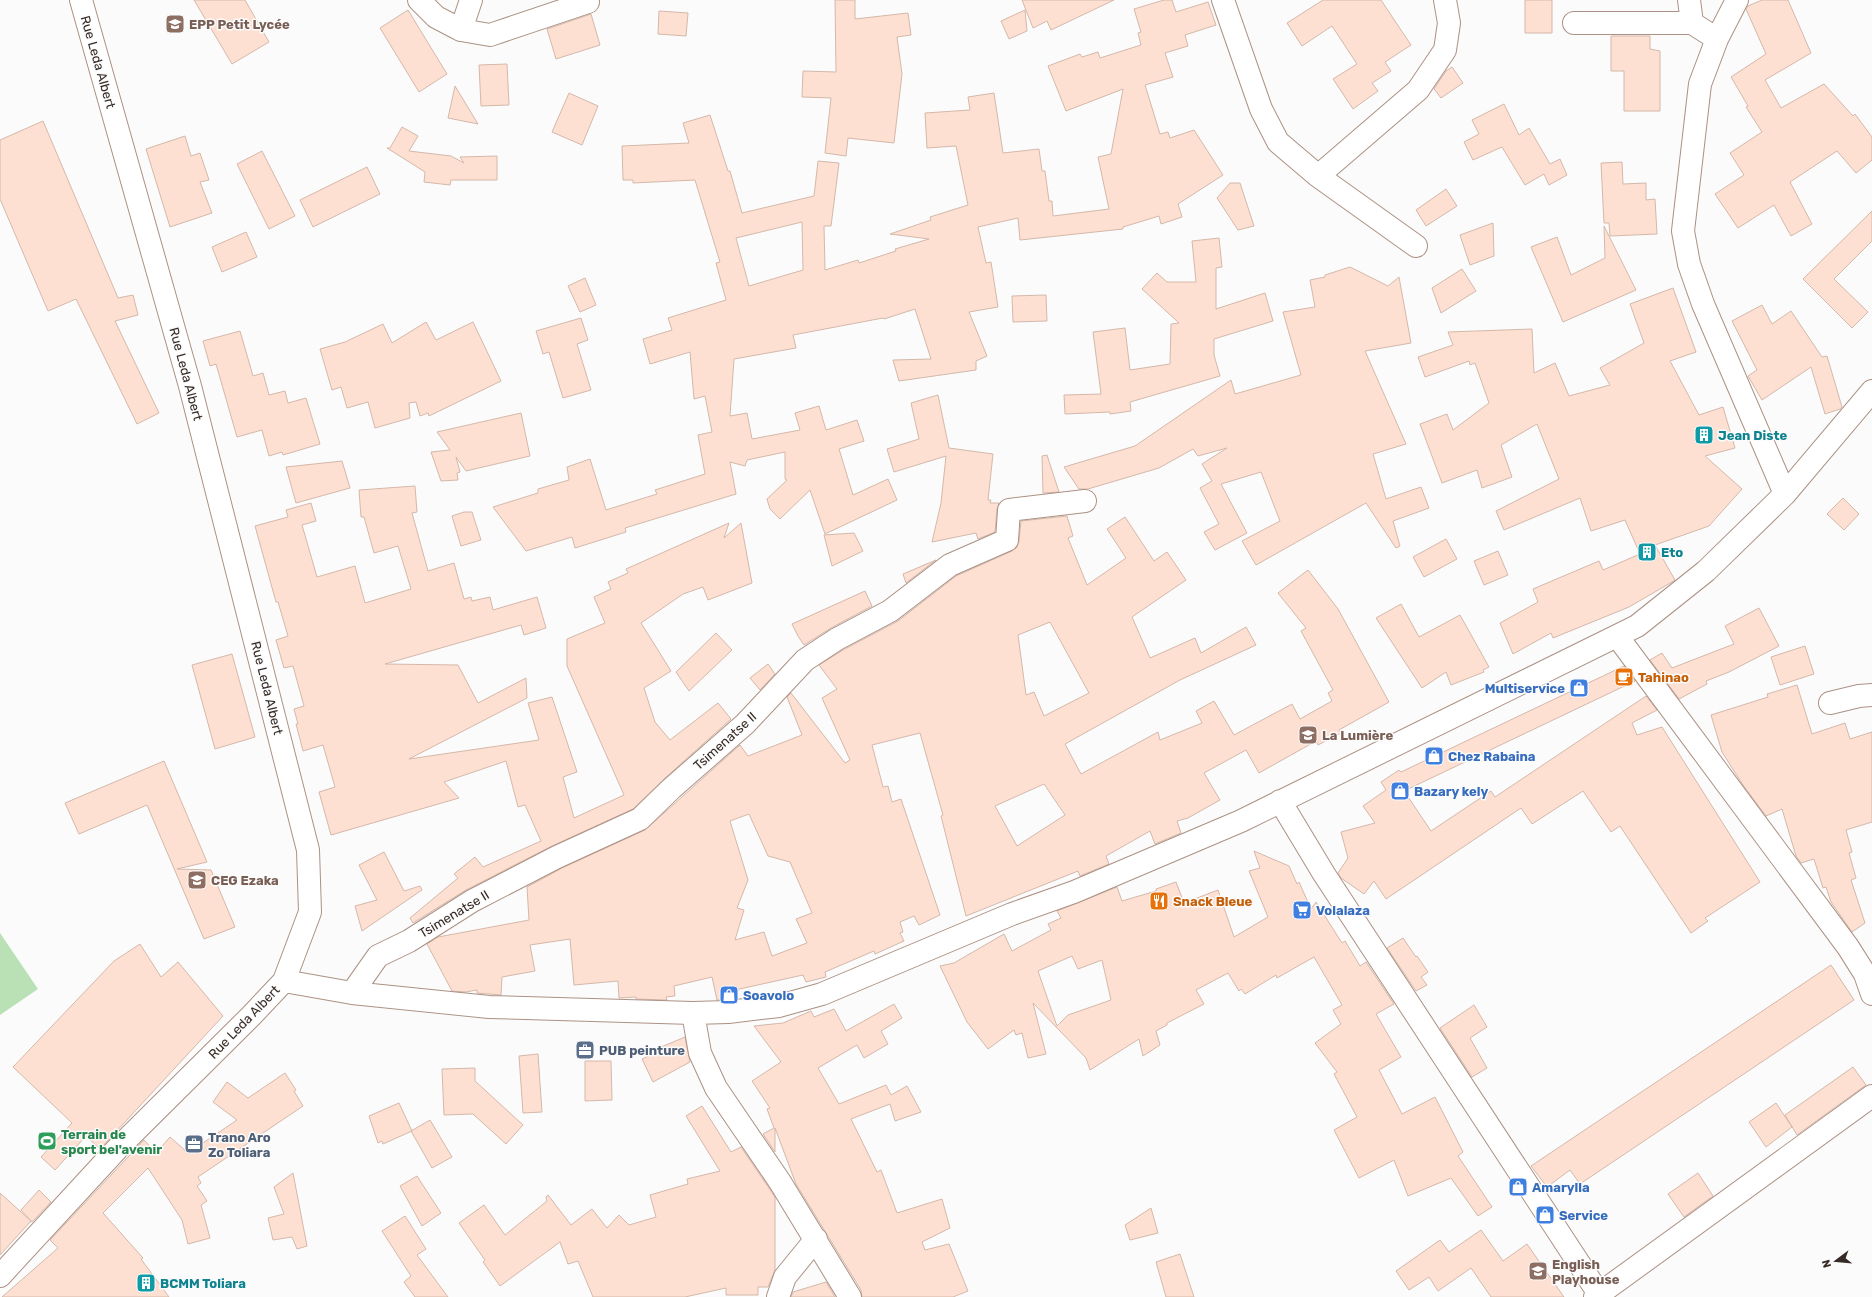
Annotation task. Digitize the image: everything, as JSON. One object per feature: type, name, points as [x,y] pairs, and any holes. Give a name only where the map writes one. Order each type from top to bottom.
[{"type":"street","name":"Rue Leda Albert","points":[[0,1276],[118,1150],[284,981],[310,912],[308,850],[190,386],[81,0]]},
{"type":"street","points":[[419,0],[436,17],[461,30],[490,35],[588,2]]},
{"type":"street","points":[[461,30],[471,0]]},
{"type":"street","points":[[1223,0],[1261,109],[1278,142],[1318,176],[1416,246]]},
{"type":"street","points":[[1318,176],[1418,90],[1444,50],[1449,23],[1445,0]]},
{"type":"street","points":[[1689,0],[1692,23]]},
{"type":"street","points":[[1737,0],[1718,39],[1700,84],[1683,231],[1689,264],[1704,304],[1785,494]]},
{"type":"street","points":[[1574,23],[1692,23],[1718,39]]},
{"type":"street","points":[[284,981],[352,993],[489,1007],[693,1013],[728,1012],[779,1006],[822,994],[1012,914],[1081,889],[1241,821],[1647,620],[1706,571],[1785,494],[1872,392]]},
{"type":"street","name":"Tsimenatse II","points":[[352,993],[378,956],[409,941],[472,901],[557,857],[640,819],[745,724],[805,660],[837,640],[890,611],[950,565],[1007,540],[1009,510],[1085,501]]},
{"type":"street","points":[[1617,636],[1848,947],[1865,974],[1872,994]]},
{"type":"street","points":[[1830,703],[1859,696],[1872,695]]},
{"type":"street","points":[[1280,801],[1324,874],[1598,1296],[1872,1096]]},
{"type":"street","points":[[693,1013],[700,1053],[716,1088],[780,1182],[850,1297]]},
{"type":"street","points":[[778,1297],[785,1277],[816,1239]]},
{"type":"green space","points":[[0,933],[38,989],[0,1015]]},
{"type":"building","points":[[194,0],[245,0],[269,42],[232,64]]},
{"type":"building","points":[[835,0],[855,0],[855,19],[908,13],[911,35],[897,37],[902,74],[894,143],[848,138],[846,156],[825,153],[831,98],[802,97],[803,71],[836,72]]},
{"type":"building","points":[[1022,0],[1114,0],[1051,30],[1047,21],[1033,28]]},
{"type":"building","points":[[1164,0],[1172,0],[1176,12],[1208,2],[1216,25],[1185,35],[1188,46],[1165,53],[1173,77],[1145,85],[1160,134],[1168,132],[1170,138],[1194,130],[1223,175],[1178,204],[1182,217],[1161,224],[1159,216],[1123,227],[1123,229],[1020,240],[1018,218],[978,227],[986,263],[991,262],[998,307],[969,312],[987,356],[976,361],[976,370],[899,381],[893,360],[931,359],[915,309],[884,319],[793,335],[796,348],[734,359],[730,416],[747,413],[752,439],[800,430],[795,413],[819,406],[826,430],[857,420],[864,441],[839,449],[853,495],[888,479],[897,500],[825,534],[810,490],[780,519],[770,509],[767,499],[787,480],[785,479],[785,452],[747,460],[745,466],[730,462],[736,494],[625,528],[626,532],[575,548],[572,537],[526,551],[493,507],[538,493],[538,489],[569,480],[567,467],[590,459],[606,510],[657,494],[655,490],[705,474],[698,435],[712,432],[705,396],[694,399],[690,352],[650,364],[643,339],[672,330],[668,318],[726,300],[716,263],[720,262],[695,180],[633,183],[633,180],[623,180],[622,146],[689,143],[683,123],[710,115],[728,171],[730,171],[742,213],[814,196],[818,161],[839,163],[831,226],[824,226],[825,270],[858,260],[859,263],[896,251],[895,249],[929,239],[890,234],[931,220],[930,217],[968,205],[956,146],[927,148],[925,113],[970,110],[968,97],[994,93],[1003,153],[1039,149],[1042,171],[1045,171],[1049,201],[1052,201],[1053,216],[1109,209],[1098,157],[1111,154],[1123,89],[1066,111],[1048,66],[1080,54],[1082,57],[1098,52],[1100,58],[1141,45],[1138,33],[1141,32],[1134,9]],"holes":[[[802,222],[803,270],[749,286],[736,238]]]},
{"type":"building","points":[[1323,0],[1381,0],[1411,45],[1385,62],[1391,71],[1372,83],[1378,91],[1353,109],[1333,79],[1357,64],[1332,26],[1302,46],[1287,23]]},
{"type":"building","points":[[1525,0],[1552,0],[1552,33],[1525,33]]},
{"type":"building","points":[[1762,0],[1788,0],[1811,53],[1765,80],[1781,108],[1824,84],[1853,116],[1855,114],[1872,137],[1872,160],[1856,173],[1837,151],[1790,182],[1812,224],[1791,236],[1774,205],[1738,228],[1715,194],[1744,175],[1730,153],[1762,132],[1746,107],[1748,106],[1731,77],[1766,54],[1746,9],[1748,6]]},
{"type":"building","points":[[408,10],[447,74],[419,92],[380,28]]},
{"type":"building","points":[[1025,10],[1027,31],[1009,39],[1001,21]]},
{"type":"building","points":[[659,11],[688,13],[686,36],[658,34]]},
{"type":"building","points":[[591,14],[600,45],[556,59],[547,29]]},
{"type":"building","points":[[1611,36],[1650,36],[1650,49],[1660,51],[1660,111],[1624,111],[1624,71],[1611,71]]},
{"type":"building","points":[[507,64],[509,105],[481,106],[479,65]]},
{"type":"building","points":[[1452,67],[1463,83],[1441,98],[1434,89],[1446,71]]},
{"type":"building","points":[[455,86],[478,124],[448,118]]},
{"type":"building","points":[[569,93],[598,106],[582,145],[552,132]]},
{"type":"building","points":[[1504,104],[1519,135],[1529,128],[1550,164],[1560,159],[1567,175],[1549,185],[1544,174],[1525,185],[1502,147],[1473,160],[1464,142],[1479,134],[1472,120]]},
{"type":"building","points":[[43,121],[118,298],[133,295],[138,315],[115,321],[159,413],[137,424],[76,299],[48,311],[0,199],[0,140]]},
{"type":"building","points":[[402,127],[418,136],[409,151],[451,156],[464,163],[460,157],[497,156],[497,180],[451,180],[450,185],[424,182],[425,172],[387,148],[390,148]]},
{"type":"building","points":[[185,136],[191,156],[200,153],[209,180],[200,182],[212,213],[170,227],[146,149]]},
{"type":"building","points":[[262,151],[295,216],[269,229],[237,164]]},
{"type":"building","points":[[1622,162],[1623,184],[1646,183],[1646,200],[1655,199],[1657,234],[1610,236],[1609,223],[1604,223],[1601,163]]},
{"type":"building","points":[[367,167],[380,194],[313,227],[300,200]]},
{"type":"building","points":[[1230,183],[1240,183],[1254,226],[1238,230],[1217,198]]},
{"type":"building","points":[[1446,189],[1457,206],[1426,226],[1416,210]]},
{"type":"building","points":[[1872,211],[1872,241],[1834,279],[1868,312],[1852,328],[1803,279]]},
{"type":"building","points":[[1493,223],[1494,256],[1470,265],[1460,235]]},
{"type":"building","points":[[1604,226],[1636,290],[1563,322],[1531,247],[1557,237],[1571,275],[1605,258]]},
{"type":"building","points":[[246,232],[257,257],[222,272],[212,247]]},
{"type":"building","points":[[1219,238],[1222,267],[1216,268],[1216,309],[1265,293],[1273,321],[1214,339],[1214,355],[1220,376],[1130,402],[1131,411],[1110,414],[1110,412],[1065,414],[1064,395],[1101,394],[1093,332],[1125,328],[1130,370],[1170,364],[1171,324],[1179,323],[1142,289],[1157,273],[1167,282],[1196,282],[1192,241]]},
{"type":"building","points":[[1350,267],[1388,286],[1399,277],[1411,343],[1365,351],[1406,444],[1373,454],[1386,499],[1421,487],[1429,508],[1393,521],[1400,546],[1396,548],[1366,503],[1256,565],[1242,541],[1280,521],[1261,472],[1221,484],[1247,533],[1215,550],[1204,532],[1219,524],[1200,488],[1212,481],[1202,464],[1227,448],[1198,456],[1193,449],[1159,468],[1088,489],[1079,489],[1064,467],[1135,446],[1231,380],[1235,394],[1301,375],[1283,312],[1315,307],[1310,280],[1325,277],[1325,275]]},
{"type":"building","points":[[1462,269],[1476,291],[1441,313],[1432,288]]},
{"type":"building","points":[[585,278],[596,305],[580,312],[568,286]]},
{"type":"building","points":[[1673,288],[1696,352],[1670,361],[1699,415],[1723,407],[1735,448],[1705,456],[1742,489],[1709,526],[1655,545],[1675,580],[1629,607],[1553,638],[1551,633],[1513,654],[1500,623],[1538,602],[1533,589],[1599,561],[1603,570],[1640,554],[1625,520],[1591,531],[1580,498],[1504,530],[1496,511],[1559,479],[1537,424],[1501,445],[1512,477],[1482,488],[1477,470],[1442,483],[1420,424],[1447,414],[1453,430],[1489,403],[1475,363],[1470,365],[1469,361],[1425,377],[1418,357],[1453,345],[1448,332],[1532,329],[1534,373],[1555,363],[1569,396],[1610,385],[1600,368],[1644,343],[1630,304]]},
{"type":"building","points":[[1046,295],[1047,321],[1013,322],[1012,296]]},
{"type":"building","points":[[1762,305],[1772,324],[1791,311],[1822,357],[1827,356],[1842,407],[1840,409],[1825,414],[1811,367],[1762,400],[1748,376],[1757,370],[1732,321]]},
{"type":"building","points":[[581,318],[588,340],[577,344],[591,390],[563,398],[549,352],[543,354],[536,331]]},
{"type":"building","points":[[426,322],[436,340],[473,322],[501,381],[429,416],[428,413],[420,416],[416,402],[409,403],[410,418],[375,428],[368,402],[347,408],[341,387],[332,390],[320,349],[345,342],[383,324],[392,343]]},
{"type":"building","points":[[240,331],[253,376],[263,373],[269,395],[285,391],[288,403],[306,398],[320,444],[283,455],[282,452],[269,456],[262,430],[237,437],[216,364],[210,366],[203,341]]},
{"type":"building","points":[[938,395],[949,448],[993,454],[988,500],[991,500],[990,503],[999,503],[995,532],[978,539],[976,533],[932,542],[941,503],[946,456],[894,472],[887,449],[919,439],[911,403]]},
{"type":"building","points":[[521,413],[530,456],[466,471],[456,457],[460,472],[457,473],[458,480],[441,481],[431,452],[450,450],[437,432]]},
{"type":"building","points":[[1047,455],[1059,492],[1043,493],[1042,456]]},
{"type":"building","points":[[342,461],[350,488],[296,503],[286,467]]},
{"type":"building","points":[[415,486],[417,512],[412,513],[428,571],[454,563],[464,599],[471,597],[472,601],[490,597],[493,610],[537,597],[546,628],[524,635],[521,625],[385,664],[458,665],[478,703],[526,678],[527,698],[409,759],[539,740],[528,703],[552,697],[577,772],[563,777],[574,818],[624,795],[567,666],[567,639],[605,623],[594,597],[611,589],[608,582],[628,573],[626,569],[729,523],[724,538],[741,523],[752,583],[708,600],[703,587],[683,594],[641,623],[671,671],[644,688],[655,722],[670,740],[718,703],[731,719],[633,809],[552,846],[466,890],[413,923],[410,918],[458,878],[454,874],[475,857],[483,867],[541,841],[525,805],[518,807],[506,761],[444,782],[459,798],[331,835],[319,792],[335,787],[323,745],[303,751],[294,709],[304,706],[293,666],[284,668],[276,640],[288,636],[278,602],[276,602],[255,526],[288,517],[286,510],[311,503],[316,521],[302,525],[317,577],[355,566],[365,603],[411,589],[398,546],[374,553],[364,517],[361,517],[359,490]]},
{"type":"building","points":[[1843,498],[1859,514],[1844,530],[1827,514]]},
{"type":"building","points":[[464,512],[472,512],[481,540],[461,546],[452,516]]},
{"type":"building","points":[[1067,516],[1073,536],[1068,538],[1087,585],[1126,558],[1107,529],[1125,517],[1154,561],[1167,552],[1186,580],[1132,617],[1150,658],[1195,638],[1201,653],[1246,627],[1256,645],[1180,680],[1065,744],[1081,774],[1158,732],[1160,740],[1202,723],[1196,711],[1214,701],[1234,735],[1292,704],[1300,719],[1332,701],[1328,693],[1333,690],[1301,631],[1306,628],[1278,593],[1308,570],[1338,609],[1389,702],[1339,730],[1341,733],[1318,745],[1316,741],[1259,773],[1246,750],[1204,773],[1220,800],[1188,818],[1177,821],[1181,833],[1155,844],[1150,831],[1106,856],[1109,864],[1080,876],[1078,871],[966,916],[941,816],[943,815],[920,733],[872,745],[883,787],[888,786],[892,802],[901,799],[940,915],[919,925],[914,916],[900,922],[903,932],[900,933],[904,941],[875,954],[874,951],[825,972],[826,977],[806,982],[803,975],[735,990],[738,998],[727,1000],[717,1000],[712,977],[674,986],[675,996],[666,997],[667,1000],[636,999],[636,997],[619,998],[618,981],[574,985],[570,939],[530,945],[535,971],[502,977],[501,995],[477,993],[477,990],[466,992],[452,991],[427,944],[438,937],[529,920],[527,887],[562,868],[645,830],[740,745],[748,756],[802,735],[787,697],[791,693],[845,763],[850,760],[822,698],[837,689],[819,665],[843,650],[898,621],[956,576],[1012,551],[1017,547],[1019,541],[1021,521]],"holes":[[[1050,622],[1089,693],[1044,716],[1034,692],[1026,695],[1018,635]],[[1044,784],[1065,815],[1017,846],[995,806]],[[749,814],[768,856],[790,862],[812,913],[796,919],[807,943],[772,956],[764,932],[735,940],[744,910],[737,908],[748,880],[730,821]]]},
{"type":"building","points":[[854,533],[863,551],[832,566],[824,535]]},
{"type":"building","points":[[1446,539],[1457,559],[1424,577],[1413,557]]},
{"type":"building","points":[[1498,551],[1508,575],[1484,585],[1474,561]]},
{"type":"building","points":[[936,560],[906,583],[903,574]]},
{"type":"building","points":[[865,591],[872,606],[831,628],[804,645],[792,624]]},
{"type":"building","points":[[1401,604],[1419,637],[1460,615],[1489,667],[1483,670],[1484,672],[1451,685],[1446,672],[1422,688],[1376,618]]},
{"type":"building","points":[[1759,608],[1779,646],[1729,672],[1706,681],[1707,684],[1679,699],[1650,660],[1662,653],[1672,668],[1734,644],[1725,626]]},
{"type":"building","points":[[716,633],[732,650],[689,691],[676,672]]},
{"type":"building","points":[[1805,646],[1814,674],[1780,685],[1771,657]]},
{"type":"building","points":[[232,654],[255,737],[215,749],[192,665]]},
{"type":"building","points":[[768,664],[775,674],[760,690],[750,678]]},
{"type":"building","points":[[1624,666],[1635,681],[1404,791],[1431,831],[1491,791],[1495,797],[1646,696],[1657,710],[1632,723],[1637,735],[1662,727],[1760,882],[1705,918],[1708,921],[1691,933],[1620,826],[1611,832],[1583,791],[1532,824],[1521,808],[1386,899],[1374,881],[1364,894],[1341,878],[1338,873],[1348,858],[1341,832],[1375,823],[1363,806],[1386,790],[1381,782],[1399,770],[1401,772]]},
{"type":"building","points":[[1797,685],[1812,734],[1845,723],[1850,739],[1872,732],[1872,822],[1846,830],[1852,852],[1849,853],[1856,878],[1851,880],[1865,923],[1852,932],[1831,902],[1826,887],[1823,888],[1814,859],[1801,863],[1796,856],[1782,809],[1766,816],[1743,785],[1722,752],[1711,715],[1768,697],[1767,694]]},
{"type":"building","name":"CEG Ezaka","points":[[164,761],[207,862],[177,869],[211,870],[235,927],[204,939],[147,805],[79,834],[65,803]]},
{"type":"building","points":[[1254,851],[1289,866],[1297,884],[1299,882],[1311,909],[1316,902],[1342,943],[1345,941],[1360,966],[1366,962],[1394,1004],[1376,1014],[1401,1057],[1379,1070],[1402,1114],[1435,1097],[1463,1152],[1458,1156],[1492,1207],[1478,1216],[1451,1178],[1408,1196],[1394,1160],[1359,1178],[1334,1130],[1357,1117],[1334,1074],[1337,1072],[1315,1043],[1341,1024],[1333,1010],[1342,1005],[1314,957],[1277,978],[1276,975],[1245,994],[1241,989],[1239,991],[1228,973],[1196,990],[1204,1004],[1167,1023],[1167,1025],[1156,1031],[1160,1045],[1143,1056],[1139,1039],[1090,1070],[1086,1058],[1033,1003],[1046,1054],[1028,1058],[1022,1033],[1016,1035],[1014,1030],[988,1049],[967,1022],[940,966],[954,963],[1004,934],[1012,951],[1051,930],[1048,924],[1061,918],[1057,911],[1117,887],[1122,901],[1156,891],[1156,889],[1176,882],[1184,903],[1218,890],[1234,937],[1268,917],[1249,871],[1260,868]],"holes":[[[1072,956],[1078,969],[1102,960],[1111,1000],[1068,1015],[1057,1026],[1038,971]]]},
{"type":"building","points":[[384,852],[404,891],[420,886],[422,890],[362,931],[355,906],[377,900],[359,865]]},
{"type":"building","points":[[1403,938],[1428,972],[1421,977],[1427,985],[1416,991],[1387,948]]},
{"type":"building","points":[[140,944],[161,977],[178,962],[223,1016],[100,1149],[86,1136],[55,1170],[41,1157],[72,1123],[13,1067],[114,961]]},
{"type":"building","points":[[1831,965],[1854,1000],[1580,1184],[1570,1170],[1547,1187],[1531,1166]]},
{"type":"building","points":[[894,1004],[902,1018],[881,1031],[888,1044],[864,1058],[857,1045],[818,1068],[839,1104],[886,1085],[891,1095],[907,1086],[921,1112],[895,1121],[890,1104],[851,1119],[877,1172],[881,1170],[897,1213],[942,1199],[950,1228],[922,1242],[925,1250],[949,1244],[968,1291],[953,1297],[862,1297],[861,1290],[796,1184],[775,1128],[775,1152],[763,1134],[774,1128],[767,1109],[770,1108],[752,1081],[781,1062],[754,1026],[783,1023],[811,1011],[814,1017],[834,1009],[846,1031]]},
{"type":"building","points":[[1474,1005],[1487,1027],[1470,1038],[1487,1068],[1472,1077],[1440,1028]]},
{"type":"building","points":[[685,1037],[690,1062],[653,1082],[642,1059],[655,1053],[654,1050]]},
{"type":"building","points":[[538,1054],[542,1112],[523,1113],[519,1056]]},
{"type":"building","points":[[585,1061],[611,1061],[612,1100],[585,1101]]},
{"type":"building","points":[[1853,1067],[1866,1085],[1797,1135],[1785,1115]]},
{"type":"building","points":[[475,1068],[475,1081],[523,1125],[506,1144],[473,1114],[444,1115],[442,1069]]},
{"type":"building","points":[[285,1073],[296,1090],[294,1091],[303,1106],[198,1177],[201,1183],[197,1186],[207,1201],[201,1205],[210,1238],[188,1244],[182,1220],[148,1168],[103,1213],[143,1258],[141,1259],[169,1297],[2,1297],[58,1248],[50,1240],[144,1140],[156,1153],[170,1137],[188,1153],[237,1120],[213,1102],[227,1082],[248,1098]]},
{"type":"building","points":[[399,1103],[412,1131],[383,1144],[382,1141],[378,1143],[369,1116]]},
{"type":"building","points":[[1776,1103],[1792,1127],[1766,1147],[1749,1122]]},
{"type":"building","points":[[702,1106],[731,1152],[741,1147],[775,1197],[775,1270],[768,1287],[758,1287],[758,1295],[726,1295],[726,1288],[685,1297],[593,1297],[578,1261],[568,1264],[560,1242],[500,1286],[483,1262],[485,1260],[459,1223],[484,1205],[505,1235],[547,1201],[546,1197],[548,1195],[571,1225],[592,1209],[607,1228],[619,1215],[629,1225],[656,1217],[650,1195],[688,1184],[687,1179],[720,1171],[686,1116]]},
{"type":"building","points":[[430,1120],[452,1157],[432,1168],[411,1131]]},
{"type":"building","points":[[293,1173],[307,1246],[297,1249],[292,1237],[273,1240],[268,1218],[284,1214],[274,1187]]},
{"type":"building","points":[[1698,1173],[1713,1196],[1684,1217],[1668,1194]]},
{"type":"building","points":[[417,1176],[441,1213],[422,1226],[400,1186]]},
{"type":"building","points":[[39,1190],[51,1202],[32,1222],[21,1210]]},
{"type":"building","points":[[0,1193],[31,1221],[0,1255]]},
{"type":"building","points":[[1151,1208],[1158,1233],[1130,1240],[1125,1225]]},
{"type":"building","points":[[405,1216],[426,1249],[417,1255],[448,1297],[415,1297],[404,1282],[411,1276],[382,1231]]},
{"type":"building","points":[[1481,1230],[1503,1261],[1527,1244],[1564,1297],[1491,1297],[1471,1268],[1438,1291],[1429,1277],[1409,1290],[1396,1271],[1440,1240],[1449,1252]]},
{"type":"building","points":[[1180,1254],[1194,1297],[1166,1297],[1156,1262]]},
{"type":"building","points":[[826,1282],[835,1297],[791,1297],[793,1292]]},
{"type":"place","name":"EPP Petit Lycée","points":[[175,24]]},
{"type":"place","name":"Jean Diste","points":[[1704,435]]},
{"type":"place","name":"Eto","points":[[1647,552]]},
{"type":"place","name":"Tahinao","points":[[1624,677]]},
{"type":"place","name":"Multiservice","points":[[1579,688]]},
{"type":"place","name":"La Lumière","points":[[1308,735]]},
{"type":"place","name":"Chez Rabaina","points":[[1434,756]]},
{"type":"place","name":"Bazary kely","points":[[1400,791]]},
{"type":"place","name":"CEG Ezaka","points":[[197,880]]},
{"type":"place","name":"Snack Bleue","points":[[1159,901]]},
{"type":"place","name":"Volalaza","points":[[1302,910]]},
{"type":"place","name":"Soavolo","points":[[729,995]]},
{"type":"place","name":"PUB peinture","points":[[585,1050]]},
{"type":"place","name":"Terrain de sport bel'avenir","points":[[47,1141]]},
{"type":"place","name":"Trano Aro Zo Toliara","points":[[194,1144]]},
{"type":"place","name":"Amarylla","points":[[1518,1187]]},
{"type":"place","name":"Service","points":[[1545,1215]]},
{"type":"place","name":"English Playhouse","points":[[1538,1271]]},
{"type":"place","name":"BCMM Toliara","points":[[146,1283]]}]
